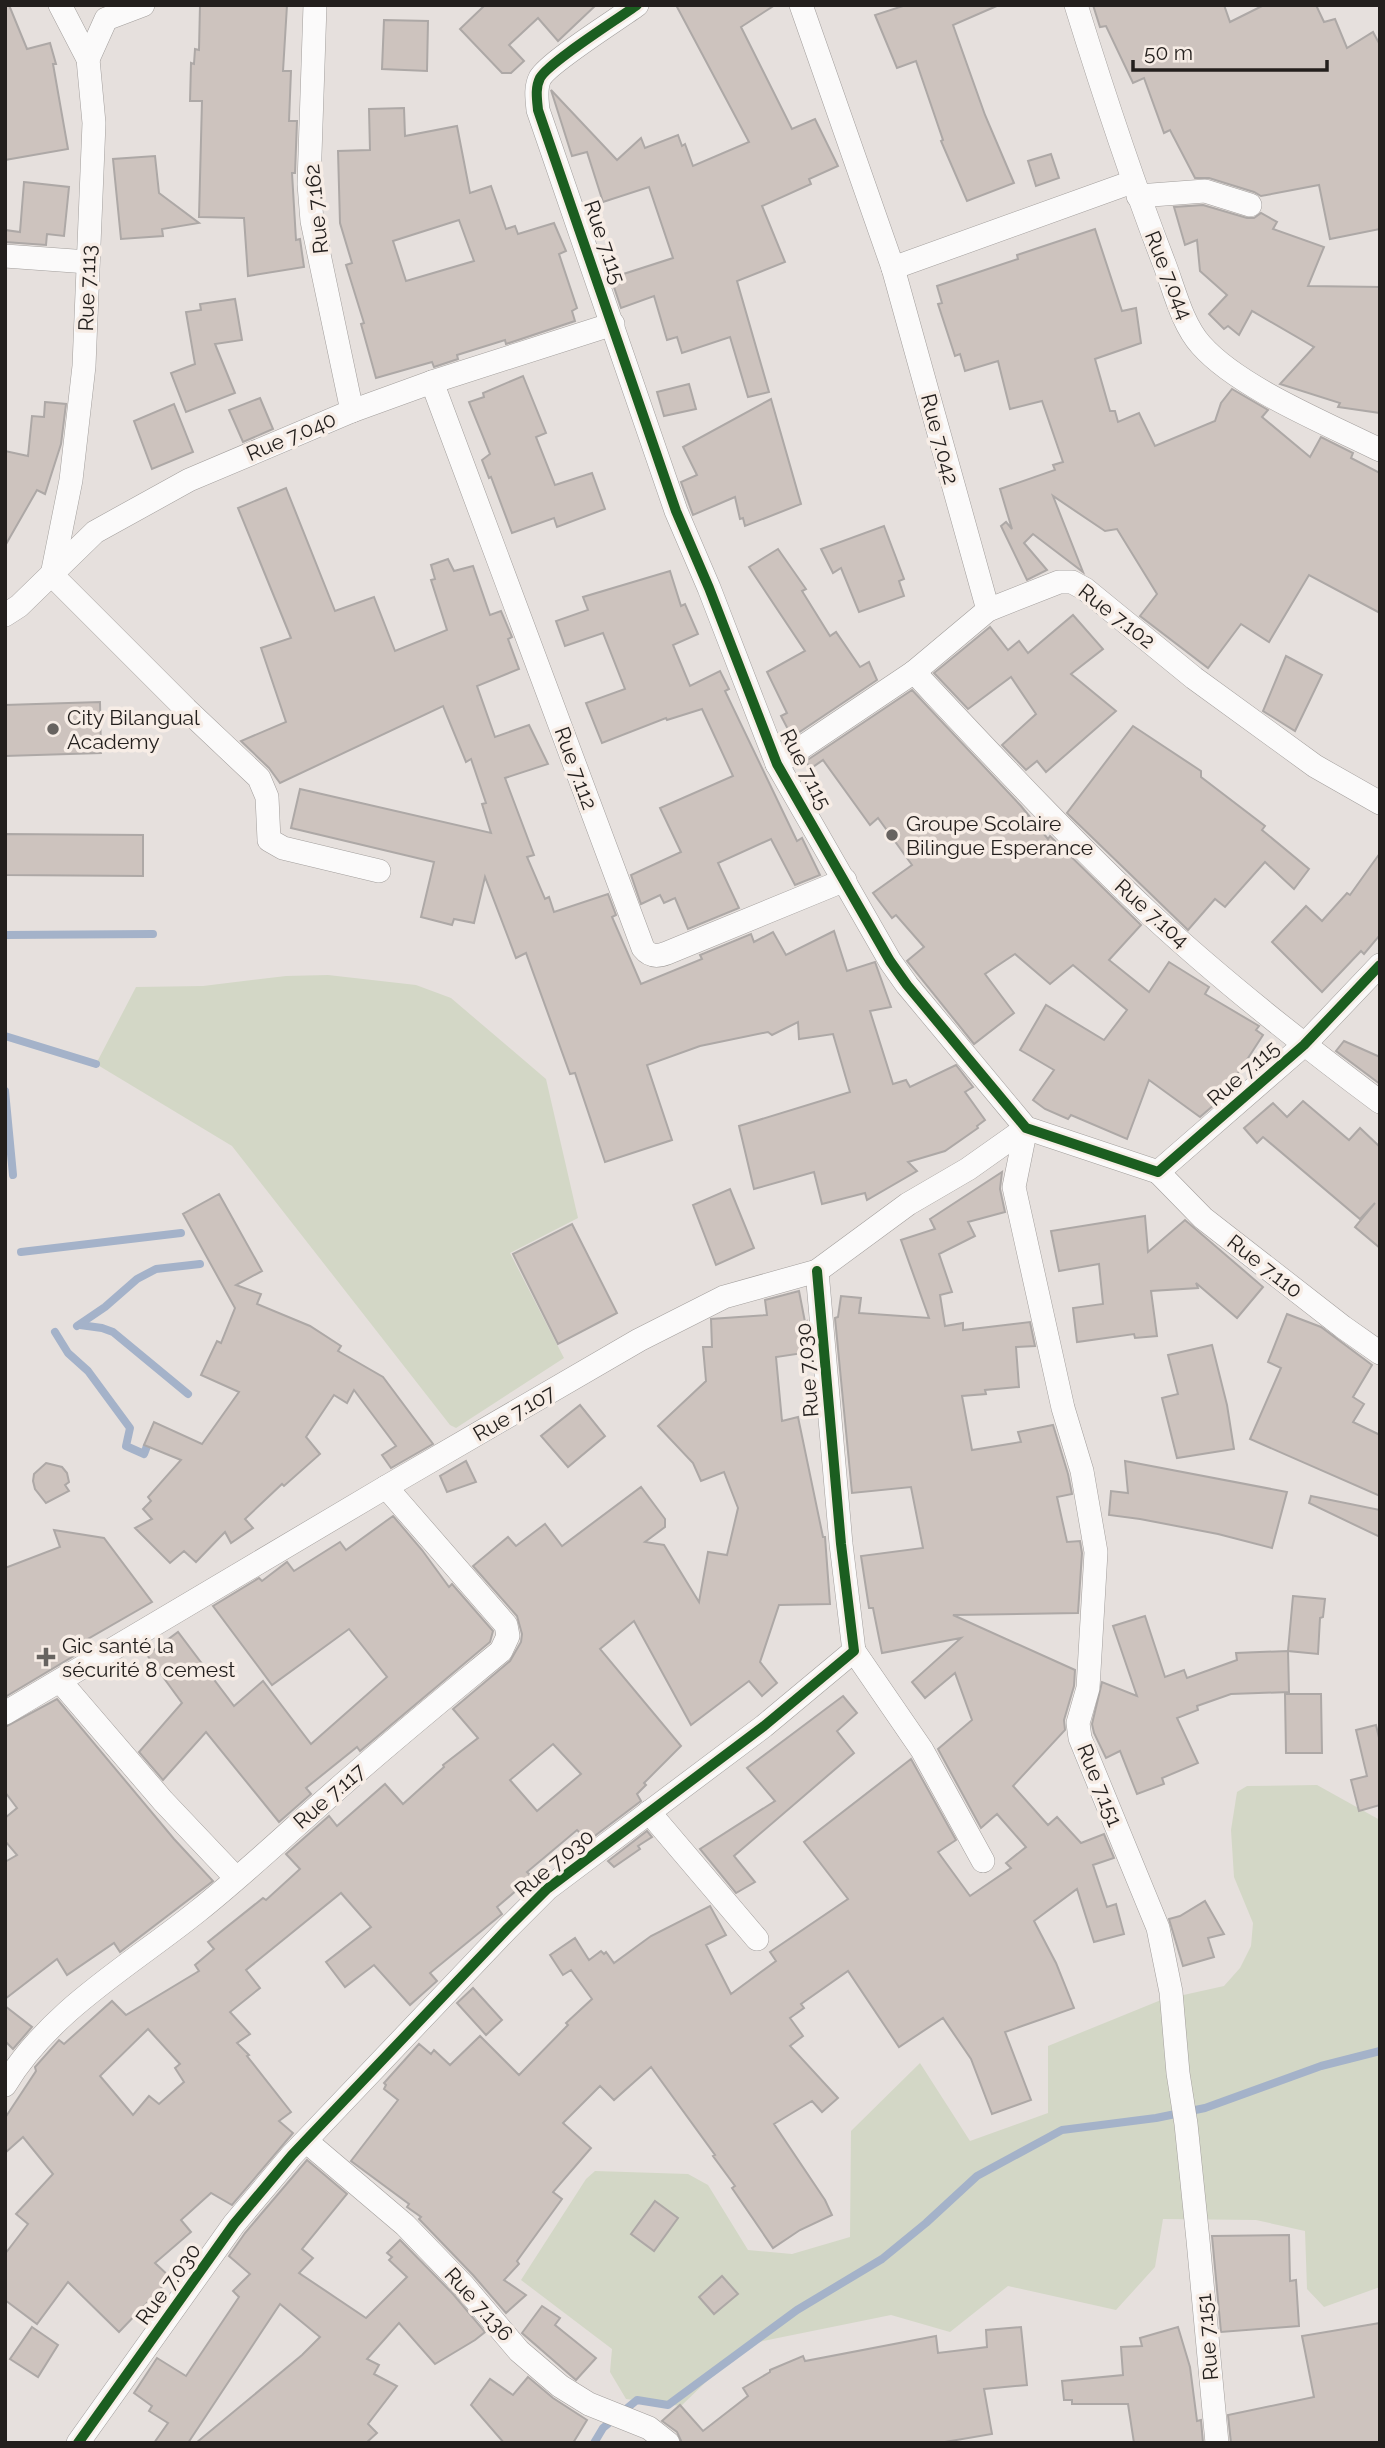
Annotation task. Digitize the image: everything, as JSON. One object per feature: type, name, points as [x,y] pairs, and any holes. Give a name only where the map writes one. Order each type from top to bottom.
[{"type":"street","name":"Rue 7.113","points":[[52,575],[71,480],[84,366],[94,123],[88,59],[60,5]]},
{"type":"street","points":[[88,59],[106,19],[143,5]]},
{"type":"street","name":"Rue 7.162","points":[[315,5],[309,184],[311,208],[352,411]]},
{"type":"street","name":"Rue 7.115","points":[[637,5],[556,62],[541,76],[536,92],[538,110],[676,511],[777,764],[890,961],[1026,1128]]},
{"type":"street","name":"Rue 7.042","points":[[801,5],[893,268],[988,611]]},
{"type":"street","name":"Rue 7.044","points":[[1076,5],[1135,189],[1184,316],[1200,344],[1221,363],[1262,391],[1380,450]]},
{"type":"street","points":[[893,268],[1135,189],[1205,191],[1250,205]]},
{"type":"street","points":[[5,256],[89,262]]},
{"type":"street","name":"Rue 7.040","points":[[5,615],[19,606],[85,541],[120,517],[189,480],[352,411],[432,382],[613,324]]},
{"type":"street","name":"Rue 7.112","points":[[432,382],[643,948],[648,954],[657,957],[845,880]]},
{"type":"street","points":[[52,575],[259,778],[267,797],[270,841],[283,848],[379,871]]},
{"type":"street","name":"Rue 7.102","points":[[777,764],[914,672],[988,611],[1059,582],[1072,582],[1085,589],[1194,678],[1315,766],[1380,803]]},
{"type":"street","name":"Rue 7.104","points":[[914,672],[1054,821],[1150,914],[1304,1045],[1380,1102]]},
{"type":"street","name":"Rue 7.115","points":[[1158,1172],[1304,1045],[1380,965]]},
{"type":"street","points":[[1026,1128],[1158,1172]]},
{"type":"street","name":"Rue 7.107","points":[[5,1713],[639,1340],[724,1297],[817,1271],[908,1204],[968,1168],[1026,1128]]},
{"type":"street","name":"Rue 7.151","points":[[1026,1128],[1014,1187],[1063,1408],[1082,1471],[1096,1552],[1088,1688],[1078,1723],[1080,1738],[1158,1928],[1171,1992],[1217,2443]]},
{"type":"street","name":"Rue 7.110","points":[[1158,1172],[1203,1218],[1380,1353]]},
{"type":"street","name":"Rue 7.030","points":[[78,2443],[234,2224],[306,2141],[547,1889],[764,1726],[854,1651],[841,1544],[817,1271]]},
{"type":"street","name":"Rue 7.117","points":[[5,2085],[19,2063],[43,2035],[78,2004],[200,1910],[501,1651],[508,1636],[506,1625],[386,1487]]},
{"type":"street","points":[[854,1651],[922,1750],[983,1861]]},
{"type":"street","points":[[61,1681],[163,1801],[236,1878]]},
{"type":"street","points":[[649,1812],[757,1939]]},
{"type":"street","name":"Rue 7.136","points":[[306,2141],[405,2225],[463,2285],[519,2351],[560,2386],[589,2404],[649,2428],[668,2443]]},
{"type":"green space","points":[[328,975],[416,985],[451,998],[546,1079],[578,1218],[510,1253],[564,1358],[456,1428],[450,1425],[232,1146],[96,1064],[136,987],[203,986],[286,976]]},
{"type":"green space","points":[[1317,1785],[1380,1820],[1380,2287],[1324,2307],[1307,2289],[1305,2231],[1256,2220],[1163,2219],[1155,2267],[1116,2310],[1008,2286],[950,2332],[891,2315],[763,2341],[740,2349],[681,2406],[626,2399],[610,2372],[612,2349],[521,2280],[586,2179],[595,2171],[688,2174],[708,2185],[748,2250],[792,2254],[850,2237],[851,2131],[920,2063],[970,2141],[1048,2113],[1048,2046],[1161,2000],[1224,1986],[1240,1968],[1251,1946],[1253,1923],[1234,1877],[1231,1830],[1237,1792],[1247,1786]]},
{"type":"building","points":[[5,5],[9,5],[27,49],[50,43],[56,64],[53,64],[68,149],[5,160]]},
{"type":"building","points":[[200,5],[287,5],[283,71],[291,71],[289,121],[297,121],[295,173],[292,173],[296,240],[300,239],[304,267],[248,276],[244,218],[199,217],[202,101],[190,101],[191,63],[194,64],[195,49],[199,50]]},
{"type":"building","points":[[485,5],[596,5],[558,41],[538,18],[509,45],[524,61],[511,73],[502,73],[460,29]]},
{"type":"building","points":[[676,5],[775,5],[741,27],[792,129],[815,119],[838,166],[809,179],[811,184],[762,206],[785,262],[737,281],[769,392],[748,397],[730,337],[682,353],[677,337],[667,340],[654,296],[621,308],[611,278],[673,258],[649,187],[603,202],[587,152],[572,156],[551,90],[617,160],[641,138],[645,148],[678,135],[682,146],[685,144],[693,166],[749,142]]},
{"type":"building","points":[[906,5],[999,5],[953,25],[985,115],[1014,183],[967,201],[941,141],[943,140],[916,61],[897,68],[875,15]]},
{"type":"building","points":[[1093,5],[1224,5],[1230,22],[1264,5],[1316,5],[1324,22],[1335,19],[1347,48],[1373,32],[1380,45],[1380,229],[1330,239],[1319,185],[1261,196],[1209,178],[1195,178],[1170,130],[1164,133],[1144,78],[1133,83],[1106,26],[1100,27]]},
{"type":"building","points":[[384,20],[428,21],[427,71],[382,69]]},
{"type":"building","points":[[404,108],[405,136],[457,126],[470,193],[491,186],[506,229],[515,226],[518,234],[554,223],[566,251],[559,254],[577,308],[572,311],[575,321],[506,344],[505,340],[457,355],[458,359],[434,367],[432,362],[376,378],[361,324],[364,323],[346,265],[352,263],[340,223],[338,151],[370,150],[369,109]],"holes":[[[459,220],[474,261],[406,281],[393,241]]]},
{"type":"building","points":[[1051,154],[1059,178],[1036,186],[1028,161]]},
{"type":"building","points":[[155,156],[159,193],[199,223],[162,229],[163,236],[121,239],[113,159]]},
{"type":"building","points":[[24,182],[69,187],[64,236],[47,234],[46,245],[5,242],[5,230],[20,232]]},
{"type":"building","points":[[1203,205],[1247,218],[1254,218],[1261,213],[1277,222],[1273,229],[1324,247],[1308,286],[1380,287],[1380,413],[1338,407],[1340,403],[1280,384],[1314,347],[1252,311],[1239,335],[1228,326],[1224,329],[1209,314],[1227,295],[1200,271],[1197,240],[1185,245],[1174,207]]},
{"type":"building","points":[[1095,229],[1122,311],[1136,308],[1141,343],[1095,359],[1110,411],[1115,411],[1118,422],[1139,413],[1155,446],[1215,421],[1221,403],[1232,389],[1268,410],[1262,417],[1310,457],[1321,437],[1353,453],[1351,458],[1380,473],[1380,613],[1309,575],[1269,642],[1241,624],[1208,668],[1140,616],[1157,594],[1117,529],[1105,531],[1053,496],[1083,572],[1033,534],[1024,543],[1047,570],[1027,580],[1001,526],[1006,522],[1012,529],[1000,489],[1055,470],[1053,465],[1063,462],[1042,401],[1010,409],[998,361],[965,371],[960,354],[955,356],[938,304],[942,303],[937,286]]},
{"type":"building","points":[[235,299],[242,340],[215,344],[235,393],[186,412],[171,373],[195,364],[186,312],[201,310],[200,304]]},
{"type":"building","points":[[523,376],[546,433],[536,437],[555,485],[592,473],[605,509],[557,527],[554,518],[512,533],[482,460],[490,454],[469,402]]},
{"type":"building","points":[[689,384],[696,409],[664,416],[657,392]]},
{"type":"building","points":[[260,398],[273,429],[243,442],[229,410]]},
{"type":"building","points":[[771,399],[801,504],[745,526],[743,518],[740,519],[735,497],[693,515],[681,482],[697,475],[683,447]]},
{"type":"building","points":[[45,402],[66,404],[61,444],[45,494],[37,490],[5,546],[5,451],[28,456],[32,416],[44,417]]},
{"type":"building","points":[[174,404],[193,452],[152,469],[134,421]]},
{"type":"building","points":[[286,488],[335,611],[374,597],[395,651],[447,630],[431,580],[435,579],[431,565],[448,559],[454,571],[473,566],[490,615],[501,611],[512,637],[508,639],[519,669],[477,686],[495,737],[529,725],[548,764],[505,778],[534,855],[527,857],[545,899],[549,897],[554,912],[608,894],[616,915],[612,917],[641,984],[702,959],[700,955],[751,934],[754,942],[773,932],[786,955],[834,931],[847,971],[875,962],[891,1007],[870,1011],[893,1084],[906,1080],[910,1087],[956,1065],[973,1087],[965,1092],[985,1120],[978,1128],[945,1151],[908,1162],[917,1171],[867,1200],[865,1193],[822,1204],[814,1172],[754,1189],[739,1126],[850,1092],[833,1034],[799,1039],[798,1022],[772,1035],[768,1032],[700,1046],[647,1065],[672,1140],[605,1162],[575,1073],[570,1074],[526,953],[516,958],[485,877],[474,923],[454,919],[452,925],[421,917],[434,862],[291,828],[300,789],[491,833],[482,804],[486,803],[471,759],[466,762],[443,706],[280,783],[269,768],[241,741],[286,722],[261,648],[291,638],[238,508]]},
{"type":"building","points":[[884,526],[904,579],[899,581],[904,596],[859,612],[841,568],[833,573],[821,549]]},
{"type":"building","points":[[778,549],[806,589],[802,591],[830,636],[836,632],[860,667],[869,662],[877,680],[792,737],[781,716],[787,713],[767,672],[805,651],[749,567]]},
{"type":"building","points":[[670,571],[681,606],[685,604],[698,634],[673,645],[690,686],[720,671],[729,689],[725,691],[797,841],[802,838],[820,875],[795,885],[771,839],[718,863],[739,908],[688,929],[675,898],[664,903],[660,895],[641,904],[631,875],[681,852],[660,808],[733,776],[702,709],[667,720],[666,718],[602,743],[586,703],[625,689],[603,633],[565,646],[556,621],[588,610],[583,597]]},
{"type":"building","points":[[1073,615],[1103,649],[1071,674],[1116,711],[1046,772],[1037,761],[1026,770],[1002,745],[1036,714],[1011,677],[968,709],[934,673],[990,627],[1008,650],[1019,641],[1028,653]]},
{"type":"building","points":[[1286,656],[1322,675],[1295,731],[1263,711]]},
{"type":"building","points":[[912,690],[1021,806],[1048,839],[1050,836],[1141,925],[1109,960],[1149,992],[1169,962],[1209,987],[1205,994],[1259,1026],[1256,1030],[1263,1035],[1222,1098],[1200,1117],[1149,1080],[1127,1139],[1071,1115],[1068,1119],[1045,1109],[1033,1100],[1054,1070],[1020,1050],[1046,1005],[1104,1040],[1127,1010],[1073,965],[1050,984],[1015,954],[985,974],[1014,1013],[974,1044],[907,961],[924,947],[896,915],[892,918],[873,893],[912,865],[878,818],[870,825],[823,760],[810,769],[806,761]]},
{"type":"building","name":"City Bilangual Academy","points":[[100,702],[101,753],[5,756],[5,705]]},
{"type":"building","points":[[1133,726],[1201,771],[1201,777],[1265,826],[1262,830],[1309,869],[1294,889],[1265,862],[1225,907],[1215,899],[1188,930],[1067,813]]},
{"type":"building","points":[[5,834],[143,835],[143,876],[5,875]]},
{"type":"building","points":[[1380,853],[1380,935],[1364,954],[1361,951],[1322,992],[1272,942],[1306,906],[1322,921],[1347,893],[1350,895]]},
{"type":"building","points":[[1344,1041],[1380,1057],[1380,1084],[1336,1051]]},
{"type":"building","points":[[1303,1101],[1349,1140],[1360,1128],[1380,1147],[1380,1248],[1355,1227],[1375,1203],[1360,1219],[1263,1137],[1257,1143],[1244,1128],[1273,1103],[1287,1117]]},
{"type":"building","points":[[1002,1172],[1000,1189],[1005,1212],[968,1222],[975,1236],[939,1254],[952,1292],[940,1295],[945,1326],[963,1323],[963,1330],[1030,1322],[1035,1346],[1016,1347],[1019,1387],[985,1390],[986,1394],[962,1396],[972,1450],[1021,1442],[1018,1432],[1053,1425],[1072,1494],[1057,1497],[1067,1542],[1080,1541],[1082,1553],[1078,1613],[953,1615],[1075,1670],[1074,1686],[1064,1720],[1065,1730],[1013,1786],[1048,1825],[1057,1817],[1081,1843],[1104,1834],[1114,1858],[1093,1865],[1107,1907],[1116,1904],[1124,1934],[1094,1942],[1077,1889],[1034,1921],[1056,1963],[1074,2008],[1005,2032],[1031,2100],[992,2114],[971,2059],[943,2018],[899,2047],[848,1971],[801,2004],[804,2008],[790,2018],[803,2036],[790,2046],[838,2098],[822,2112],[812,2101],[774,2124],[825,2200],[832,2215],[800,2230],[773,2248],[732,2188],[735,2186],[713,2156],[715,2155],[651,2067],[614,2100],[600,2086],[563,2123],[591,2148],[553,2192],[562,2199],[517,2261],[519,2264],[504,2280],[526,2295],[506,2313],[419,2219],[421,2217],[407,2207],[409,2204],[351,2161],[398,2100],[384,2089],[384,2083],[419,2044],[431,2054],[434,2050],[450,2065],[480,2036],[519,2075],[568,2025],[566,2023],[592,1999],[571,1970],[563,1975],[550,1955],[575,1938],[589,1960],[601,1951],[604,1954],[606,1952],[614,1963],[651,1936],[710,1906],[726,1935],[706,1945],[731,1994],[776,1961],[770,1952],[848,1899],[804,1842],[911,1759],[956,1840],[938,1852],[970,1896],[1011,1868],[1006,1863],[1026,1847],[997,1814],[981,1828],[938,1749],[972,1720],[955,1673],[925,1698],[912,1682],[961,1638],[882,1653],[873,1608],[869,1608],[861,1556],[923,1548],[911,1487],[852,1493],[835,1318],[838,1317],[841,1296],[861,1298],[859,1313],[929,1318],[901,1240],[935,1229],[930,1219]]},
{"type":"building","points":[[730,1189],[754,1248],[716,1265],[693,1205]]},
{"type":"building","points":[[219,1194],[262,1271],[236,1285],[261,1294],[257,1304],[310,1326],[341,1346],[338,1351],[383,1377],[433,1444],[391,1468],[382,1455],[396,1446],[354,1390],[347,1403],[334,1395],[306,1437],[320,1454],[284,1486],[282,1484],[245,1519],[253,1528],[231,1543],[225,1532],[196,1562],[184,1551],[170,1563],[135,1528],[152,1519],[143,1509],[151,1501],[148,1497],[181,1460],[144,1445],[154,1422],[202,1444],[239,1392],[201,1375],[217,1341],[221,1343],[235,1308],[183,1214]]},
{"type":"building","points":[[1145,1216],[1148,1252],[1185,1220],[1263,1287],[1237,1318],[1196,1283],[1198,1288],[1151,1291],[1157,1336],[1135,1338],[1134,1334],[1077,1342],[1073,1308],[1103,1304],[1099,1264],[1059,1271],[1051,1231]]},
{"type":"building","points":[[572,1224],[617,1313],[558,1344],[513,1254]]},
{"type":"building","points":[[799,1291],[805,1322],[807,1321],[810,1352],[776,1357],[782,1421],[798,1417],[825,1537],[830,1604],[779,1605],[760,1662],[777,1683],[762,1696],[749,1681],[691,1725],[634,1621],[600,1649],[681,1746],[644,1783],[646,1785],[637,1794],[641,1801],[588,1841],[577,1830],[527,1872],[532,1877],[497,1907],[502,1914],[430,1973],[437,1981],[410,2005],[374,1965],[345,1987],[326,1962],[371,1927],[341,1893],[246,1970],[260,1988],[230,2012],[250,2034],[237,2043],[291,2112],[279,2121],[293,2133],[232,2205],[211,2193],[181,2220],[191,2232],[155,2263],[171,2278],[119,2332],[68,2282],[37,2324],[5,2300],[5,2254],[28,2224],[16,2214],[53,2174],[23,2137],[5,2153],[5,2118],[36,2071],[35,2067],[59,2040],[64,2044],[112,2001],[126,2015],[199,1971],[195,1965],[214,1949],[208,1942],[263,1898],[266,1900],[300,1869],[286,1854],[329,1816],[337,1826],[385,1784],[403,1804],[444,1767],[443,1765],[478,1738],[453,1709],[510,1661],[521,1642],[522,1634],[517,1616],[473,1566],[508,1537],[516,1546],[545,1524],[562,1546],[641,1487],[665,1519],[665,1527],[645,1542],[664,1545],[699,1602],[708,1552],[727,1555],[738,1508],[724,1472],[701,1481],[693,1463],[658,1426],[706,1381],[703,1347],[712,1347],[711,1319],[767,1315],[765,1300]],"holes":[[[553,1744],[581,1774],[537,1811],[510,1780]],[[148,2029],[180,2064],[175,2068],[184,2082],[159,2104],[149,2096],[133,2115],[100,2076]]]},
{"type":"building","points":[[1287,1314],[1321,1327],[1372,1365],[1353,1397],[1364,1404],[1353,1422],[1380,1435],[1380,1496],[1250,1439],[1281,1368],[1268,1362]]},
{"type":"building","points":[[1212,1345],[1227,1405],[1234,1449],[1177,1458],[1162,1398],[1178,1394],[1168,1355]]},
{"type":"building","points":[[580,1405],[605,1436],[568,1467],[541,1436]]},
{"type":"building","points":[[466,1461],[476,1482],[447,1492],[440,1476]]},
{"type":"building","points":[[1125,1461],[1287,1492],[1272,1548],[1218,1534],[1109,1515],[1111,1491],[1128,1493]]},
{"type":"building","points":[[46,1463],[62,1467],[67,1473],[69,1482],[65,1485],[69,1491],[46,1503],[35,1489],[33,1481],[34,1474]]},
{"type":"building","points":[[1311,1496],[1380,1510],[1380,1537],[1309,1503]]},
{"type":"building","points":[[393,1516],[449,1587],[452,1584],[493,1631],[490,1642],[360,1751],[357,1747],[306,1788],[311,1794],[279,1822],[206,1732],[163,1780],[139,1752],[182,1703],[147,1655],[178,1632],[234,1706],[263,1681],[311,1744],[387,1677],[349,1629],[272,1685],[213,1606],[259,1578],[262,1581],[287,1562],[294,1571],[340,1542],[346,1550]]},
{"type":"building","points":[[54,1530],[104,1538],[152,1602],[74,1647],[77,1654],[5,1697],[5,1568],[60,1547]]},
{"type":"building","points":[[1293,1596],[1325,1599],[1323,1617],[1320,1618],[1318,1654],[1288,1651]]},
{"type":"building","points":[[1145,1616],[1165,1677],[1184,1670],[1187,1678],[1237,1660],[1236,1653],[1288,1651],[1289,1692],[1231,1694],[1197,1706],[1198,1710],[1177,1718],[1198,1763],[1162,1778],[1164,1784],[1137,1794],[1120,1751],[1106,1758],[1092,1724],[1102,1682],[1137,1696],[1113,1626]]},
{"type":"building","points":[[1285,1694],[1321,1694],[1322,1753],[1286,1753]]},
{"type":"building","points":[[843,1696],[857,1713],[837,1731],[854,1753],[734,1856],[755,1882],[736,1893],[700,1849],[775,1801],[747,1768]]},
{"type":"building","points":[[57,1699],[174,1839],[213,1881],[120,1952],[114,1943],[67,1975],[57,1959],[5,1999],[5,1862],[17,1855],[5,1841],[5,1818],[17,1808],[5,1792],[5,1727]]},
{"type":"building","points":[[1376,1725],[1380,1742],[1380,1805],[1359,1811],[1351,1780],[1367,1776],[1356,1730]]},
{"type":"building","points":[[647,1831],[652,1837],[638,1846],[640,1849],[614,1867],[608,1861]]},
{"type":"building","points":[[1205,1901],[1224,1934],[1208,1938],[1214,1957],[1183,1966],[1169,1919],[1180,1916]]},
{"type":"building","points":[[473,1988],[502,2020],[486,2035],[457,2003]]},
{"type":"building","points":[[5,2006],[32,2027],[13,2049],[5,2041]]},
{"type":"building","points":[[307,2160],[347,2194],[302,2249],[313,2258],[299,2273],[366,2318],[407,2277],[389,2260],[392,2257],[387,2253],[400,2240],[453,2294],[485,2332],[435,2364],[399,2323],[367,2359],[379,2365],[374,2374],[397,2386],[368,2424],[377,2433],[366,2443],[196,2443],[320,2337],[280,2304],[188,2443],[154,2443],[168,2423],[149,2411],[152,2406],[134,2393],[157,2358],[186,2376],[239,2297],[233,2291],[250,2274],[229,2256]]},
{"type":"building","points":[[655,2201],[678,2218],[654,2251],[631,2234]]},
{"type":"building","points":[[1289,2235],[1290,2281],[1296,2280],[1299,2326],[1221,2332],[1212,2236]]},
{"type":"building","points":[[722,2276],[738,2294],[714,2314],[699,2297]]},
{"type":"building","points":[[542,2306],[560,2318],[555,2325],[596,2358],[576,2380],[522,2333]]},
{"type":"building","points":[[1380,2323],[1380,2443],[1231,2443],[1228,2415],[1314,2397],[1302,2336]]},
{"type":"building","points":[[32,2327],[58,2345],[38,2377],[10,2359]]},
{"type":"building","points":[[1021,2327],[1027,2385],[984,2389],[992,2434],[939,2443],[682,2443],[677,2432],[662,2421],[680,2405],[703,2431],[748,2396],[743,2388],[770,2370],[803,2356],[805,2361],[936,2336],[938,2353],[987,2347],[986,2330]]},
{"type":"building","points":[[1178,2327],[1190,2367],[1197,2421],[1201,2420],[1203,2443],[1134,2443],[1128,2404],[1072,2404],[1072,2400],[1064,2400],[1062,2381],[1123,2375],[1121,2347],[1142,2346],[1140,2338]]},
{"type":"building","points":[[528,2377],[553,2398],[587,2420],[573,2443],[504,2443],[471,2405],[490,2379],[513,2395]]},
{"type":"waterway","points":[[5,935],[153,934]]},
{"type":"waterway","points":[[5,1036],[96,1064]]},
{"type":"waterway","points":[[5,1091],[13,1175]]},
{"type":"waterway","points":[[21,1252],[181,1233]]},
{"type":"waterway","points":[[77,1326],[105,1307],[137,1279],[156,1269],[200,1264]]},
{"type":"waterway","points":[[80,1325],[113,1332],[188,1394]]},
{"type":"waterway","points":[[55,1332],[68,1353],[88,1371],[130,1428],[126,1446],[144,1454],[147,1446]]},
{"type":"waterway","points":[[594,2443],[603,2428],[637,2400],[668,2405],[797,2310],[882,2259],[977,2176],[1062,2130],[1156,2118],[1205,2108],[1321,2066],[1380,2051]]},
{"type":"cycle path","points":[[637,5],[546,71],[537,86],[538,110],[676,511],[777,764],[890,961],[907,985],[1026,1128],[1158,1172],[1304,1045],[1380,965]]},
{"type":"cycle path","points":[[78,2443],[234,2224],[292,2155],[508,1928],[547,1889],[764,1726],[854,1651],[841,1544],[817,1271]]},
{"type":"place","name":"City Bilangual Academy","points":[[53,729]]},
{"type":"place","name":"Groupe Scolaire Bilingue Esperance","points":[[892,835]]},
{"type":"place","name":"Gic santé la sécurité 8 cemest","points":[[46,1657]]}]
